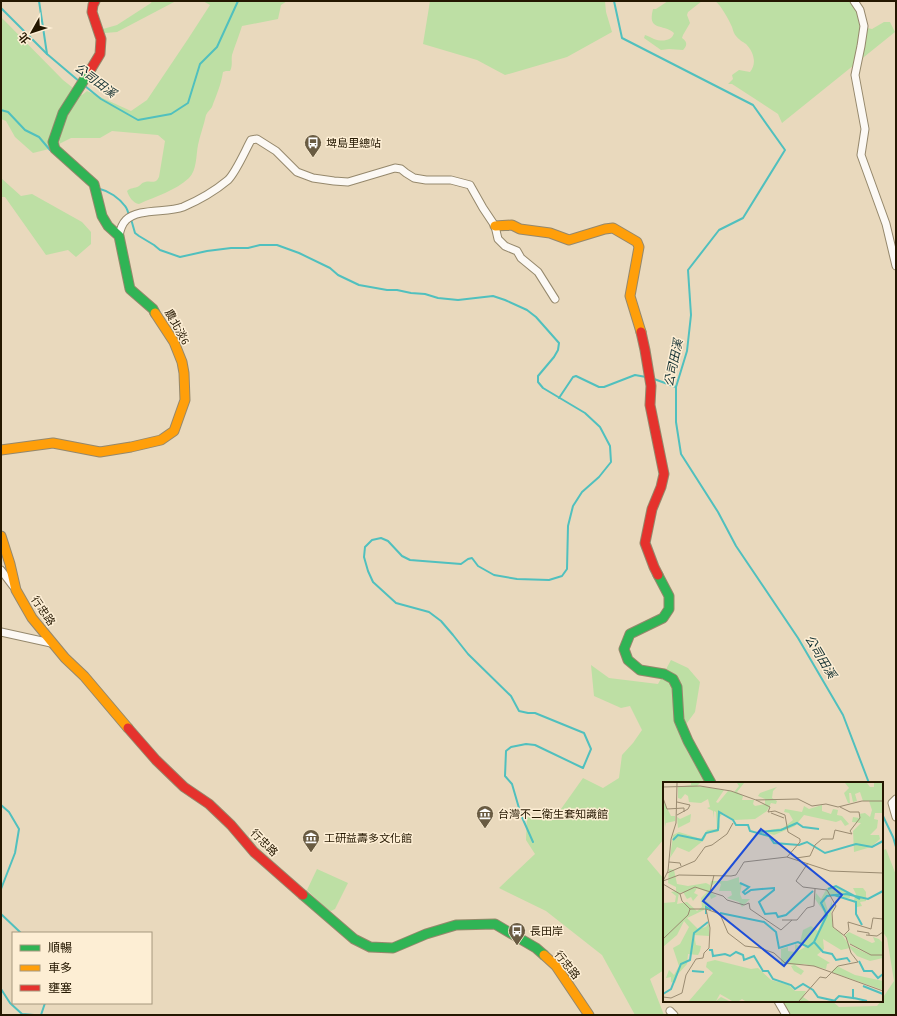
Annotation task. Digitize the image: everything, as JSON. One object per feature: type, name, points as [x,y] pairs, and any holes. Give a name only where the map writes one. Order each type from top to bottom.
[{"type":"street","points":[[95,1],[92,12],[101,40],[100,54],[63,113],[53,142],[55,149],[95,188],[101,214],[112,231],[119,236],[122,226],[126,220],[134,214],[182,207],[211,192],[233,175],[251,140],[257,139],[276,151],[297,172],[313,178],[348,182],[395,168],[401,169],[414,178],[426,180],[451,180],[470,185],[495,226],[498,239],[506,246],[517,251],[521,258],[538,272],[555,299]]},
{"type":"street","points":[[854,1],[860,10],[864,26],[855,75],[865,129],[861,155],[886,224],[896,266]]},
{"type":"street","points":[[495,226],[512,225],[520,228],[550,233],[569,240],[613,228],[637,242],[639,247],[630,296],[645,350],[651,386],[650,405],[664,474],[662,487],[652,509],[645,543],[654,567],[669,596],[669,609],[663,618],[630,634],[624,649],[628,660],[640,670],[664,674],[673,679],[677,687],[679,720],[709,782]]},
{"type":"street","name":"農北淡6","points":[[1,450],[53,443],[100,452],[161,440],[174,431],[185,400],[182,362],[174,342],[154,309],[130,289],[119,236]]},
{"type":"street","name":"行忠路","points":[[1,536],[16,590],[32,618],[52,644],[84,676],[156,760],[184,787],[209,804],[231,825],[254,852],[354,939],[362,944],[374,948],[393,948],[426,934],[456,925],[495,924],[536,948],[556,966],[589,1015]]},
{"type":"street","points":[[1,570],[16,590]]},
{"type":"street","points":[[1,632],[52,644]]},
{"type":"street","points":[[896,799],[892,803],[896,817]]},
{"type":"street","points":[[778,1002],[783,1014]]},
{"type":"green space","points":[[152,1],[176,1],[117,32],[105,33],[103,29],[117,25]]},
{"type":"green space","points":[[203,1],[287,1],[281,5],[278,19],[242,26],[232,55],[231,69],[230,71],[223,72],[220,86],[212,107],[206,115],[197,149],[194,171],[184,183],[139,204],[133,201],[130,197],[127,191],[144,182],[155,182],[159,177],[165,141],[158,135],[112,131],[100,138],[71,138],[49,149],[33,153],[15,137],[6,121],[1,119],[1,17],[63,80],[82,95],[87,91],[131,111],[147,100],[188,39],[210,5]]},
{"type":"green space","points":[[430,1],[605,1],[606,12],[612,32],[567,57],[505,75],[477,60],[423,44]]},
{"type":"green space","points":[[668,1],[702,1],[688,12],[687,15],[690,23],[682,38],[686,44],[683,50],[661,50],[644,38],[645,35],[653,39],[663,41],[673,36],[674,33],[670,30],[657,26],[652,21],[653,9],[656,9]]},
{"type":"green space","points":[[715,1],[852,1],[858,15],[867,28],[872,29],[884,22],[890,22],[895,32],[782,123],[778,114],[732,84],[728,84],[733,79],[732,75],[739,70],[750,72],[754,58],[749,47],[735,35],[725,13]]},
{"type":"green space","points":[[1,178],[21,196],[32,194],[82,222],[91,232],[91,244],[76,257],[68,250],[46,255],[5,197],[1,197]]},
{"type":"green space","points":[[671,660],[688,668],[700,682],[695,712],[679,734],[688,753],[706,782],[663,782],[663,840],[647,859],[663,878],[663,971],[650,979],[664,1015],[635,1015],[602,955],[546,911],[499,888],[535,854],[526,840],[527,817],[540,820],[561,809],[583,778],[603,788],[619,778],[622,755],[642,730],[630,706],[621,708],[594,696],[591,665],[609,678],[658,684]]},
{"type":"green space","points":[[886,849],[896,875],[896,1015],[782,1015],[787,1010],[783,1002],[833,1002],[839,1007],[877,1006],[880,1002],[883,1002],[883,998],[894,981],[887,938],[883,932],[883,850]]},
{"type":"green space","points":[[317,869],[348,883],[335,909],[331,911],[328,910],[307,890]]},
{"type":"waterway","name":"公司田溪","points":[[39,1],[47,54],[80,82]]},
{"type":"waterway","name":"公司田溪","points":[[85,86],[101,99],[138,120],[171,114],[188,103],[200,64],[217,47],[238,1]]},
{"type":"waterway","name":"公司田溪","points":[[614,1],[622,38],[753,105],[785,150],[743,218],[719,230],[688,270],[691,315],[687,351],[676,387],[676,422],[681,454],[718,512],[736,546],[798,638],[843,715],[869,782]]},
{"type":"waterway","points":[[1,8],[47,54]]},
{"type":"waterway","points":[[1,110],[8,112],[25,130],[39,137],[50,150]]},
{"type":"waterway","points":[[100,189],[114,195],[120,200],[129,215]]},
{"type":"waterway","points":[[131,219],[135,233],[160,250],[180,257],[207,251],[231,248],[277,245],[299,253],[330,268],[338,275],[359,285],[458,300],[493,296],[527,310],[536,317],[559,343],[558,350],[554,357],[538,376],[538,382],[543,388],[585,413],[600,427],[610,446],[611,462],[599,477],[582,492],[573,506],[568,526],[567,569],[562,576],[549,580],[517,579],[494,575],[478,566],[472,558],[461,564],[410,560],[402,556],[388,541],[381,538],[372,540],[365,547],[364,557],[373,582],[396,603],[429,612],[441,621],[468,654],[511,696],[519,711],[535,713],[584,733],[591,749],[583,768],[535,745],[526,744],[511,747],[506,751],[505,776],[512,784],[521,815],[533,842]]},
{"type":"waterway","points":[[559,398],[573,377],[576,376],[599,387],[604,387],[635,375],[646,377]]},
{"type":"waterway","points":[[654,379],[676,387]]},
{"type":"waterway","points":[[1,805],[9,812],[19,829],[15,853],[1,889]]},
{"type":"waterway","name":"公司田溪","points":[[883,816],[896,847]]},
{"type":"waterway","points":[[1,914],[20,932]]},
{"type":"waterway","points":[[1,989],[10,1003],[22,1014],[34,1015]]},
{"type":"waterway","points":[[41,1015],[45,1004]]},
{"type":"traffic: fast","points":[[91,69],[63,113],[53,142],[55,149],[94,184],[102,216],[108,226],[119,236],[130,289],[153,309],[155,313]]},
{"type":"traffic: fast","points":[[658,575],[669,596],[669,609],[663,618],[630,634],[624,649],[628,660],[640,670],[664,674],[673,679],[677,687],[679,720],[688,741],[710,782]]},
{"type":"traffic: fast","points":[[303,895],[354,939],[370,947],[393,948],[426,934],[456,925],[495,924],[536,948],[544,955]]},
{"type":"traffic: slow","points":[[495,226],[512,225],[520,229],[550,233],[569,240],[613,228],[637,242],[639,247],[630,296],[641,332]]},
{"type":"traffic: slow","points":[[1,450],[53,443],[100,452],[161,440],[174,431],[185,400],[184,373],[182,362],[174,342],[155,313]]},
{"type":"traffic: slow","points":[[1,536],[16,590],[32,618],[65,658],[84,676],[128,728]]},
{"type":"traffic: slow","points":[[544,955],[556,966],[589,1015]]},
{"type":"traffic: jam","points":[[91,69],[100,54],[101,39],[92,12],[95,1]]},
{"type":"traffic: jam","points":[[641,332],[651,386],[650,405],[664,474],[661,487],[652,509],[645,543],[658,575]]},
{"type":"traffic: jam","points":[[128,728],[156,760],[184,787],[209,804],[231,825],[254,852],[303,895]]},
{"type":"place","name":"埤島里總站","points":[[313,158]]},
{"type":"place","name":"台灣不二衛生套知識館","points":[[485,829]]},
{"type":"place","name":"工研益壽多文化館","points":[[311,853]]},
{"type":"place","name":"長田岸","points":[[517,946]]}]
